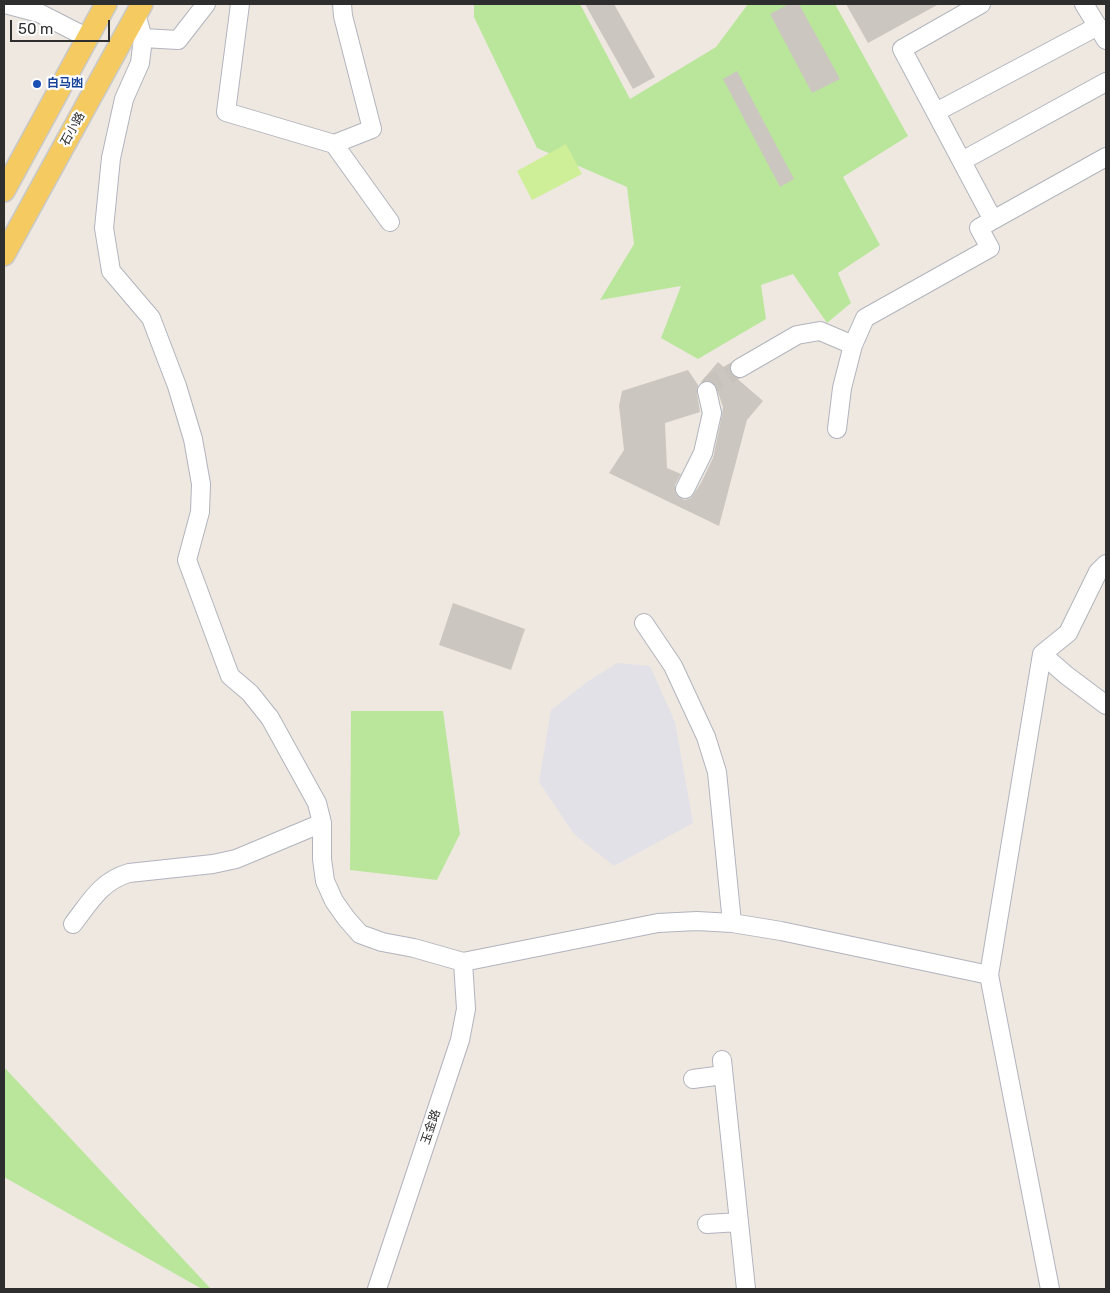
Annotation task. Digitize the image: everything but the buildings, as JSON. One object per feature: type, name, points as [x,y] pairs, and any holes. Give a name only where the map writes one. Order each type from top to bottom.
[{"type":"main road","points":[[4,191],[106,4]]},
{"type":"main road","name":"石小路","points":[[4,255],[139,9]]},
{"type":"street","points":[[5,4],[39,13],[88,38]]},
{"type":"street","points":[[144,38],[178,40],[206,4]]},
{"type":"street","points":[[240,4],[226,112],[334,144],[390,222]]},
{"type":"street","points":[[334,144],[372,129],[343,16],[342,4]]},
{"type":"street","points":[[981,4],[902,49],[993,220]]},
{"type":"street","points":[[936,112],[1102,33],[1084,4]]},
{"type":"street","points":[[139,9],[144,38],[140,63],[124,99],[111,158],[104,228],[111,271],[151,318],[177,386],[193,439],[201,484],[200,512],[187,560],[230,676],[250,693],[270,718],[317,803],[322,823],[322,859],[325,881],[334,901],[360,934],[382,942],[414,948],[463,962],[658,923],[697,921],[732,923],[781,931],[989,975]]},
{"type":"street","points":[[962,161],[1106,82]]},
{"type":"street","points":[[837,429],[842,388],[853,345],[865,318],[990,248],[979,228],[1106,157]]},
{"type":"street","points":[[740,368],[797,335],[820,331],[853,345]]},
{"type":"street","points":[[685,489],[702,453],[712,413],[707,392]]},
{"type":"street","points":[[1050,1289],[989,975],[1042,654],[1068,633],[1098,572],[1106,564]]},
{"type":"street","points":[[644,623],[673,666],[706,737],[717,772],[732,923]]},
{"type":"street","points":[[1042,654],[1106,705]]},
{"type":"street","points":[[72,924],[104,884],[116,877],[129,873],[213,864],[236,859],[322,823]]},
{"type":"street","name":"玉金路","points":[[377,1289],[460,1040],[466,1009],[463,962]]},
{"type":"street","points":[[693,1079],[723,1068],[746,1289]]},
{"type":"street","points":[[707,1224],[739,1222]]},
{"type":"shaded area","points":[[617,663],[650,666],[675,722],[693,823],[614,866],[574,834],[539,782],[551,710],[587,682]]},
{"type":"green space","points":[[474,4],[580,4],[630,99],[716,47],[748,4],[835,4],[908,136],[843,177],[880,245],[838,273],[851,303],[827,323],[793,274],[761,285],[766,319],[698,359],[661,338],[681,286],[600,300],[634,244],[627,187],[537,148],[474,17]]},
{"type":"green space","points":[[566,144],[582,174],[532,200],[517,171]]},
{"type":"green space","points":[[351,711],[443,711],[460,834],[437,880],[350,870]]},
{"type":"green space","points":[[4,1067],[211,1289],[202,1289],[4,1177]]},
{"type":"tunnel","points":[[707,391],[711,384],[740,368]]},
{"type":"place","name":"白马凼","points":[[37,84]]}]
